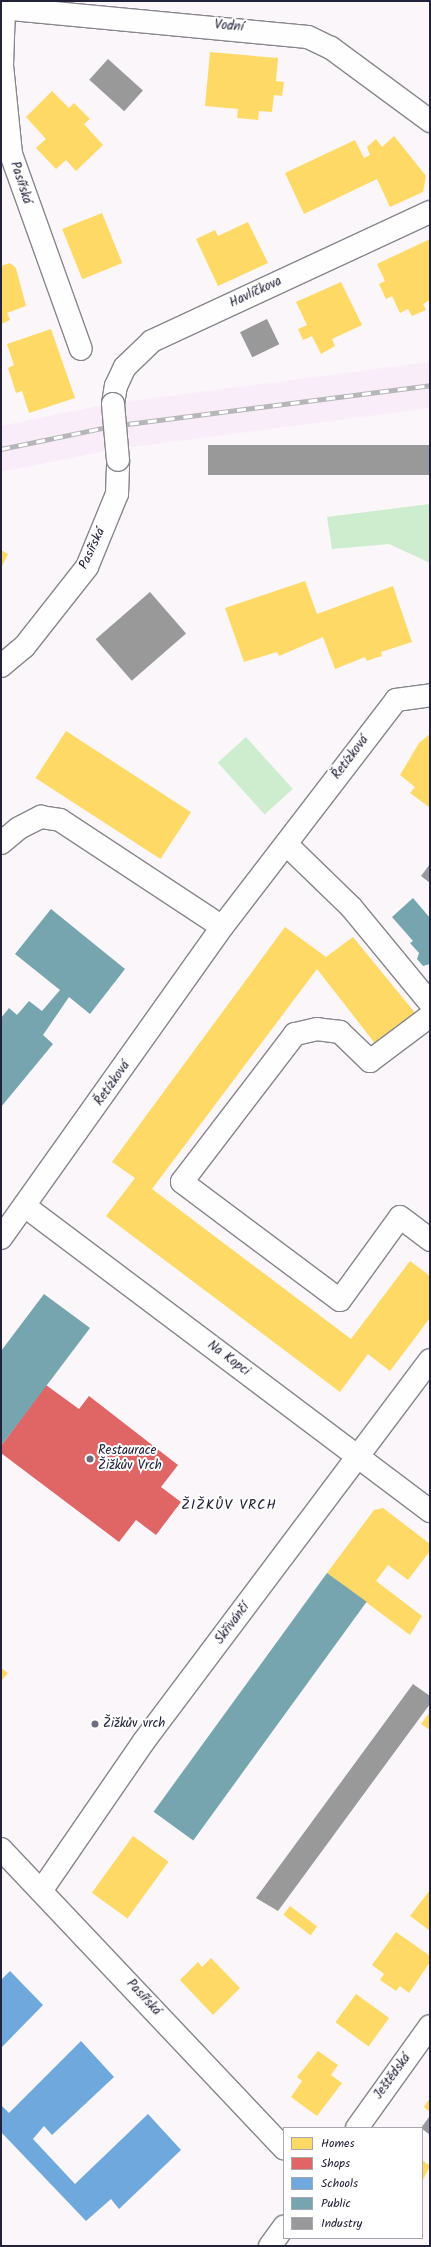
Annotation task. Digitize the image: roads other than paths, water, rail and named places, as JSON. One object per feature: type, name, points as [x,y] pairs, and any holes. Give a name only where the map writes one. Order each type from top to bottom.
[{"type":"street","name":"Vodní","points":[[2,8],[81,8],[308,37],[331,48],[430,121]]},
{"type":"street","name":"Pasířská","points":[[2,8],[2,65],[11,154],[80,349]]},
{"type":"street","name":"Havlíčkova","points":[[113,404],[116,386],[125,367],[152,341],[430,212]]},
{"type":"street","name":"Pasířská","points":[[1,666],[24,647],[87,567],[117,494],[118,460],[113,404]]},
{"type":"street","name":"Řetízková","points":[[1,1238],[26,1207],[222,927],[396,700],[430,696]]},
{"type":"street","points":[[1,843],[19,828],[41,817],[60,820],[222,927]]},
{"type":"street","points":[[286,844],[351,907],[426,998]]},
{"type":"street","points":[[430,1016],[370,1061],[340,1032],[317,1030],[295,1034],[182,1182],[340,1300],[400,1217],[430,1240]]},
{"type":"street","name":"Na Kopci","points":[[26,1207],[430,1511]]},
{"type":"street","name":"Skřivánčí","points":[[41,1891],[144,1741],[358,1458],[430,1360]]},
{"type":"street","name":"Pasířská","points":[[1,1849],[283,2147]]},
{"type":"street","name":"Ještědská","points":[[358,2127],[430,2026]]},
{"type":"street","points":[[270,2246],[283,2228]]},
{"type":"railway","points":[[1,449],[112,426],[430,385]]},
{"type":"place","name":"Restaurace Žižkův Vrch","points":[[90,1459]]},
{"type":"place","name":"Žižkův vrch","points":[[95,1724]]},
{"type":"district","name":"ŽIŽKŮV VRCH","points":[[229,1505]]}]
